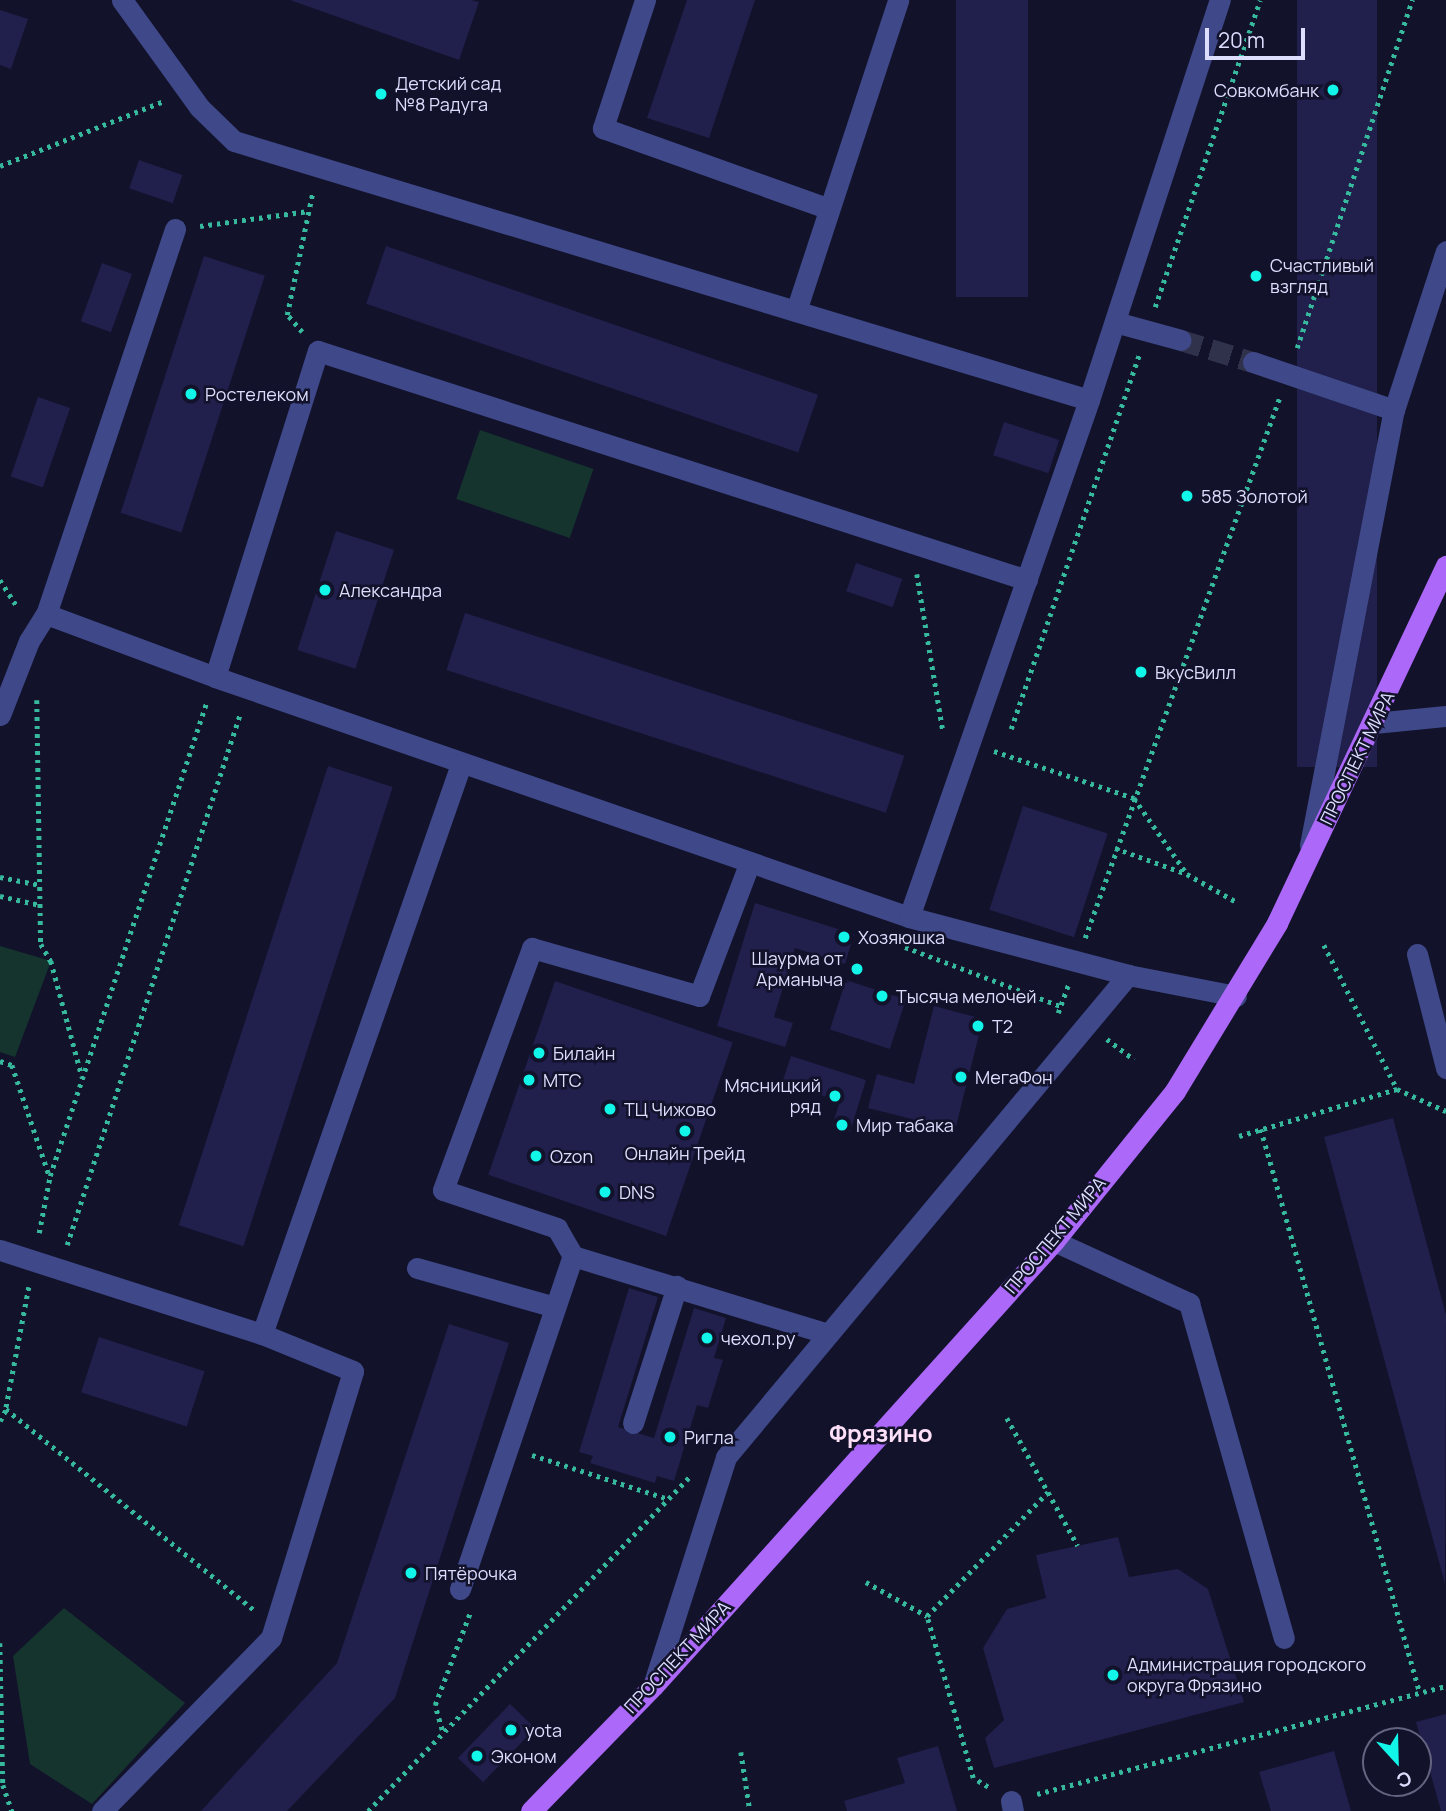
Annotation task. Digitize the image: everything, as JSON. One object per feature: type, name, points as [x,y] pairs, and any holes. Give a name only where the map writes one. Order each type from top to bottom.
[{"type":"main road","name":"ПРОСПЕКТ МИРА","points":[[531,1811],[653,1686],[1054,1241],[1175,1091],[1236,996],[1307,861],[1446,566]]},
{"type":"lane","points":[[122,0],[189,92],[234,141],[1089,400]]},
{"type":"lane","points":[[645,0],[603,128],[827,208]]},
{"type":"lane","points":[[796,311],[827,208],[898,0]]},
{"type":"lane","points":[[909,917],[1089,400],[1220,0]]},
{"type":"lane","points":[[0,715],[29,641],[46,614],[175,229]]},
{"type":"lane","points":[[1307,861],[1394,410],[1446,251]]},
{"type":"lane","points":[[1115,322],[1181,340]]},
{"type":"lane","points":[[215,677],[318,351],[1027,580]]},
{"type":"lane","points":[[1253,362],[1394,410]]},
{"type":"lane","points":[[46,614],[461,764],[909,917],[1128,975],[1236,996]]},
{"type":"lane","points":[[1374,723],[1446,716]]},
{"type":"lane","points":[[262,1334],[461,764]]},
{"type":"lane","points":[[750,862],[699,996],[532,948],[443,1190],[557,1228],[573,1256],[828,1334]]},
{"type":"lane","points":[[1417,954],[1446,1068]]},
{"type":"lane","points":[[653,1686],[726,1457],[1128,975]]},
{"type":"lane","points":[[1054,1241],[1189,1303],[1284,1638]]},
{"type":"lane","points":[[0,1250],[262,1334],[354,1371],[271,1638],[102,1811]]},
{"type":"lane","points":[[466,1597],[573,1256]]},
{"type":"lane","points":[[417,1268],[555,1307]]},
{"type":"lane","points":[[634,1423],[677,1286]]},
{"type":"path","points":[[1011,729],[1260,0]]},
{"type":"path","points":[[0,166],[189,92]]},
{"type":"path","points":[[318,166],[287,315],[318,351]]},
{"type":"path","points":[[175,229],[309,211]]},
{"type":"path","points":[[912,542],[944,735]]},
{"type":"path","points":[[0,1421],[6,1409],[50,1176],[215,677]]},
{"type":"path","points":[[37,698],[41,944],[51,961],[82,1078]]},
{"type":"path","points":[[59,1269],[244,704]]},
{"type":"path","points":[[970,743],[1134,798],[1187,874]]},
{"type":"path","points":[[1115,848],[1187,874],[1235,901]]},
{"type":"path","points":[[0,877],[40,885]]},
{"type":"path","points":[[0,896],[40,905]]},
{"type":"path","points":[[1324,945],[1397,1089],[1446,1111]]},
{"type":"path","points":[[15,1058],[12,1065],[50,1176]]},
{"type":"path","points":[[0,1061],[12,1065]]},
{"type":"path","points":[[1239,1136],[1397,1089]]},
{"type":"path","points":[[1261,1129],[1420,1693]]},
{"type":"path","points":[[6,1409],[275,1626]]},
{"type":"path","points":[[1007,1418],[1077,1546]]},
{"type":"path","points":[[524,1466],[529,1454],[668,1499]]},
{"type":"path","points":[[927,1616],[1048,1492]]},
{"type":"path","points":[[866,1582],[927,1616],[973,1778],[1012,1806],[1446,1686]]},
{"type":"path","points":[[442,1731],[435,1705],[466,1597]]},
{"type":"path","points":[[0,1643],[3,1785],[12,1811]]},
{"type":"path","points":[[741,1752],[750,1811]]},
{"type":"green space","points":[[480,430],[593,469],[570,538],[456,499]]},
{"type":"green space","points":[[0,946],[51,961],[15,1057],[0,1052]]},
{"type":"green space","points":[[64,1608],[185,1703],[92,1804],[30,1764],[13,1656]]},
{"type":"building","points":[[290,0],[471,0],[479,2],[459,60]]},
{"type":"building","points":[[687,0],[755,0],[709,138],[647,118]]},
{"type":"building","points":[[956,0],[1028,0],[1028,297],[956,297]]},
{"type":"building","points":[[1297,0],[1377,0],[1377,767],[1297,767]]},
{"type":"building","points":[[0,10],[28,19],[11,69],[0,65]]},
{"type":"building","points":[[139,160],[182,175],[173,203],[129,188]]},
{"type":"building","points":[[386,246],[818,395],[798,452],[366,304]]},
{"type":"building","name":"Ростелеком","points":[[204,256],[265,276],[181,533],[121,513]]},
{"type":"building","points":[[102,263],[132,274],[111,332],[81,321]]},
{"type":"building","points":[[38,397],[70,408],[43,487],[11,476]]},
{"type":"building","points":[[1004,422],[1059,440],[1048,473],[993,455]]},
{"type":"building","points":[[336,531],[394,550],[355,669],[297,650]]},
{"type":"building","points":[[856,563],[902,579],[893,607],[846,591]]},
{"type":"building","points":[[465,613],[904,756],[886,813],[446,670]]},
{"type":"building","points":[[328,766],[393,787],[243,1246],[179,1225]]},
{"type":"building","points":[[1023,806],[1108,834],[1074,937],[989,910]]},
{"type":"building","points":[[755,903],[854,934],[845,964],[795,948],[774,1017],[793,1023],[785,1047],[717,1026]]},
{"type":"building","name":"Шаурма от Арманыча","points":[[851,963],[866,968],[864,974],[849,969]]},
{"type":"building","points":[[846,980],[906,999],[890,1049],[830,1029]]},
{"type":"building","name":"ТЦ Чижово","points":[[555,981],[733,1042],[666,1236],[488,1175]]},
{"type":"building","points":[[934,1006],[983,1019],[955,1130],[868,1108],[877,1074],[914,1084]]},
{"type":"building","points":[[791,1056],[866,1080],[850,1132],[832,1126],[840,1101],[782,1083]]},
{"type":"building","points":[[1393,1118],[1446,1315],[1445,1584],[1324,1137]]},
{"type":"building","points":[[629,1288],[658,1297],[618,1427],[654,1438],[694,1308],[726,1318],[714,1358],[723,1360],[708,1408],[697,1405],[674,1481],[657,1476],[655,1483],[590,1463],[593,1456],[579,1452]]},
{"type":"building","points":[[449,1324],[509,1343],[395,1698],[287,1811],[201,1811],[337,1663]]},
{"type":"building","points":[[99,1337],[205,1371],[187,1426],[81,1392]]},
{"type":"building","name":"Администрация городского округа Фрязино","points":[[1118,1537],[1129,1577],[1178,1569],[1208,1589],[1244,1702],[994,1768],[985,1738],[1004,1720],[983,1648],[1007,1609],[1046,1598],[1036,1555]]},
{"type":"building","points":[[510,1704],[535,1728],[483,1782],[458,1758]]},
{"type":"building","points":[[1446,1714],[1446,1811],[1441,1811],[1432,1779],[1432,1727],[1417,1727],[1416,1722]]},
{"type":"building","points":[[938,1746],[957,1811],[847,1811],[844,1801],[905,1783],[897,1758]]},
{"type":"building","points":[[1334,1751],[1351,1811],[1271,1811],[1259,1772]]},
{"type":"tunnel","points":[[1181,340],[1253,362]]},
{"type":"place","name":"Совкомбанк","points":[[1333,90]]},
{"type":"place","name":"Детский сад №8 Радуга","points":[[381,94]]},
{"type":"place","name":"Счастливый взгляд","points":[[1256,276]]},
{"type":"place","name":"Ростелеком","points":[[191,394]]},
{"type":"place","name":"585 Золотой","points":[[1187,496]]},
{"type":"place","name":"Александра","points":[[325,590]]},
{"type":"place","name":"ВкусВилл","points":[[1141,672]]},
{"type":"place","name":"Хозяюшка","points":[[844,937]]},
{"type":"place","name":"Шаурма от Арманыча","points":[[857,969]]},
{"type":"place","name":"Тысяча мелочей","points":[[882,996]]},
{"type":"place","name":"T2","points":[[978,1026]]},
{"type":"place","name":"Билайн","points":[[539,1053]]},
{"type":"place","name":"МегаФон","points":[[961,1077]]},
{"type":"place","name":"МТС","points":[[529,1080]]},
{"type":"place","name":"Мясницкий ряд","points":[[835,1096]]},
{"type":"place","name":"ТЦ Чижово","points":[[610,1109]]},
{"type":"place","name":"Мир табака","points":[[842,1125]]},
{"type":"place","name":"Онлайн Трейд","points":[[685,1131]]},
{"type":"place","name":"Ozon","points":[[536,1156]]},
{"type":"place","name":"DNS","points":[[605,1192]]},
{"type":"place","name":"чехол.ру","points":[[707,1338]]},
{"type":"place","name":"Ригла","points":[[670,1437]]},
{"type":"place","name":"Пятёрочка","points":[[411,1573]]},
{"type":"place","name":"Администрация городского округа Фрязино","points":[[1113,1675]]},
{"type":"place","name":"yota","points":[[511,1730]]},
{"type":"place","name":"Эконом","points":[[477,1756]]},
{"type":"district","name":"Фрязино","points":[[881,1433]]}]
